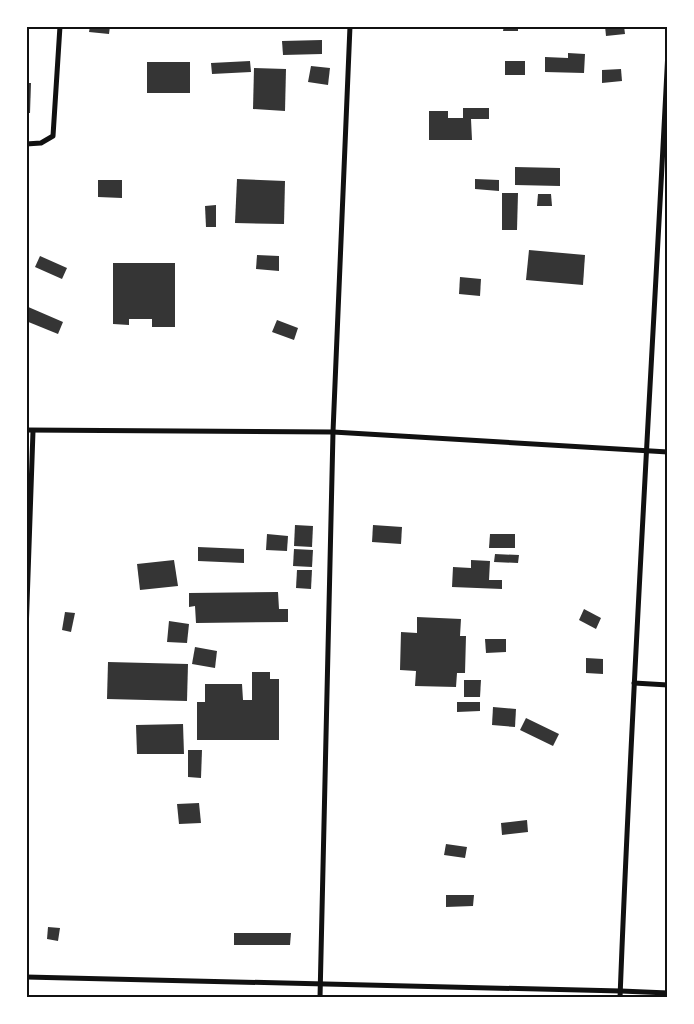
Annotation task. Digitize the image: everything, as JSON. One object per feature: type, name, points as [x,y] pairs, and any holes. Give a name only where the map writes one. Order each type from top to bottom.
[{"type":"street","points":[[26,144],[41,143],[52,136],[60,26]]},
{"type":"street","points":[[320,998],[333,432],[350,26]]},
{"type":"street","points":[[620,998],[634,683],[665,162],[668,51]]},
{"type":"street","points":[[26,430],[333,432],[668,452]]},
{"type":"street","points":[[26,633],[33,431]]},
{"type":"street","points":[[634,683],[668,685]]},
{"type":"street","points":[[26,977],[668,993]]},
{"type":"building","points":[[90,26],[110,26],[109,34],[89,32]]},
{"type":"building","points":[[504,26],[518,26],[518,31],[503,31]]},
{"type":"building","points":[[605,26],[624,26],[625,34],[606,36]]},
{"type":"building","points":[[322,40],[322,54],[283,55],[282,41]]},
{"type":"building","points":[[568,53],[585,54],[584,73],[545,72],[545,57],[568,58]]},
{"type":"building","points":[[250,61],[251,72],[212,74],[211,63]]},
{"type":"building","points":[[505,61],[525,61],[525,75],[505,75]]},
{"type":"building","points":[[147,62],[190,62],[190,93],[147,93]]},
{"type":"building","points":[[311,66],[330,68],[328,85],[308,82]]},
{"type":"building","points":[[254,68],[286,69],[285,111],[253,109]]},
{"type":"building","points":[[621,69],[622,81],[602,83],[602,70]]},
{"type":"building","points":[[26,83],[31,83],[30,113],[26,113]]},
{"type":"building","points":[[463,108],[489,108],[489,119],[471,119],[472,140],[429,140],[429,111],[448,111],[448,118],[463,118]]},
{"type":"building","points":[[515,167],[560,168],[560,186],[515,185]]},
{"type":"building","points":[[237,179],[285,181],[284,224],[235,223]]},
{"type":"building","points":[[475,179],[499,180],[499,191],[475,189]]},
{"type":"building","points":[[98,180],[122,180],[122,198],[98,197]]},
{"type":"building","points":[[502,193],[518,193],[517,230],[502,230]]},
{"type":"building","points":[[538,194],[551,194],[552,206],[537,206]]},
{"type":"building","points":[[216,205],[216,227],[206,227],[205,206]]},
{"type":"building","points":[[529,250],[585,255],[583,285],[526,280]]},
{"type":"building","points":[[257,255],[279,256],[279,271],[256,269]]},
{"type":"building","points":[[40,256],[67,268],[62,279],[35,267]]},
{"type":"building","points":[[113,263],[175,263],[175,327],[152,327],[152,319],[129,319],[129,325],[113,324]]},
{"type":"building","points":[[460,277],[481,279],[480,296],[459,294]]},
{"type":"building","points":[[26,306],[63,322],[58,334],[26,321]]},
{"type":"building","points":[[277,320],[298,328],[294,340],[272,332]]},
{"type":"building","points":[[295,525],[313,526],[312,547],[294,546]]},
{"type":"building","points":[[373,525],[402,527],[401,544],[372,542]]},
{"type":"building","points":[[267,534],[288,536],[287,551],[266,550]]},
{"type":"building","points":[[490,534],[515,534],[515,548],[489,548]]},
{"type":"building","points":[[198,547],[244,549],[244,563],[198,561]]},
{"type":"building","points":[[294,549],[313,550],[312,567],[293,566]]},
{"type":"building","points":[[495,554],[519,555],[518,563],[494,562]]},
{"type":"building","points":[[174,560],[178,586],[140,590],[137,564]]},
{"type":"building","points":[[471,560],[490,561],[489,580],[502,580],[502,589],[452,587],[453,567],[471,568]]},
{"type":"building","points":[[297,570],[312,570],[311,589],[296,588]]},
{"type":"building","points":[[278,592],[279,609],[288,609],[288,622],[196,623],[195,606],[189,607],[189,593]]},
{"type":"building","points":[[584,609],[601,618],[596,629],[579,620]]},
{"type":"building","points":[[65,612],[75,613],[71,632],[62,630]]},
{"type":"building","points":[[417,617],[461,619],[460,636],[466,636],[465,673],[457,673],[456,687],[415,686],[416,671],[400,670],[401,632],[417,633]]},
{"type":"building","points":[[169,621],[189,624],[187,643],[167,642]]},
{"type":"building","points":[[485,639],[506,639],[506,652],[486,653]]},
{"type":"building","points":[[195,647],[217,651],[215,668],[192,664]]},
{"type":"building","points":[[586,658],[603,659],[603,674],[586,673]]},
{"type":"building","points":[[108,662],[188,664],[187,701],[107,699]]},
{"type":"building","points":[[252,672],[270,672],[270,679],[279,679],[279,740],[197,740],[197,702],[205,702],[205,684],[242,684],[243,700],[252,700]]},
{"type":"building","points":[[464,680],[481,680],[480,697],[464,697]]},
{"type":"building","points":[[457,702],[480,702],[480,711],[457,712]]},
{"type":"building","points":[[493,707],[516,709],[515,727],[492,725]]},
{"type":"building","points":[[526,718],[559,734],[553,746],[520,730]]},
{"type":"building","points":[[183,724],[184,754],[137,754],[136,725]]},
{"type":"building","points":[[188,750],[202,750],[201,778],[188,777]]},
{"type":"building","points":[[199,803],[201,823],[179,824],[177,804]]},
{"type":"building","points":[[527,820],[528,832],[502,835],[501,823]]},
{"type":"building","points":[[446,844],[467,847],[465,858],[444,855]]},
{"type":"building","points":[[446,895],[474,895],[473,906],[446,907]]},
{"type":"building","points":[[48,927],[60,928],[58,941],[47,939]]},
{"type":"building","points":[[234,933],[291,933],[290,945],[234,945]]}]
